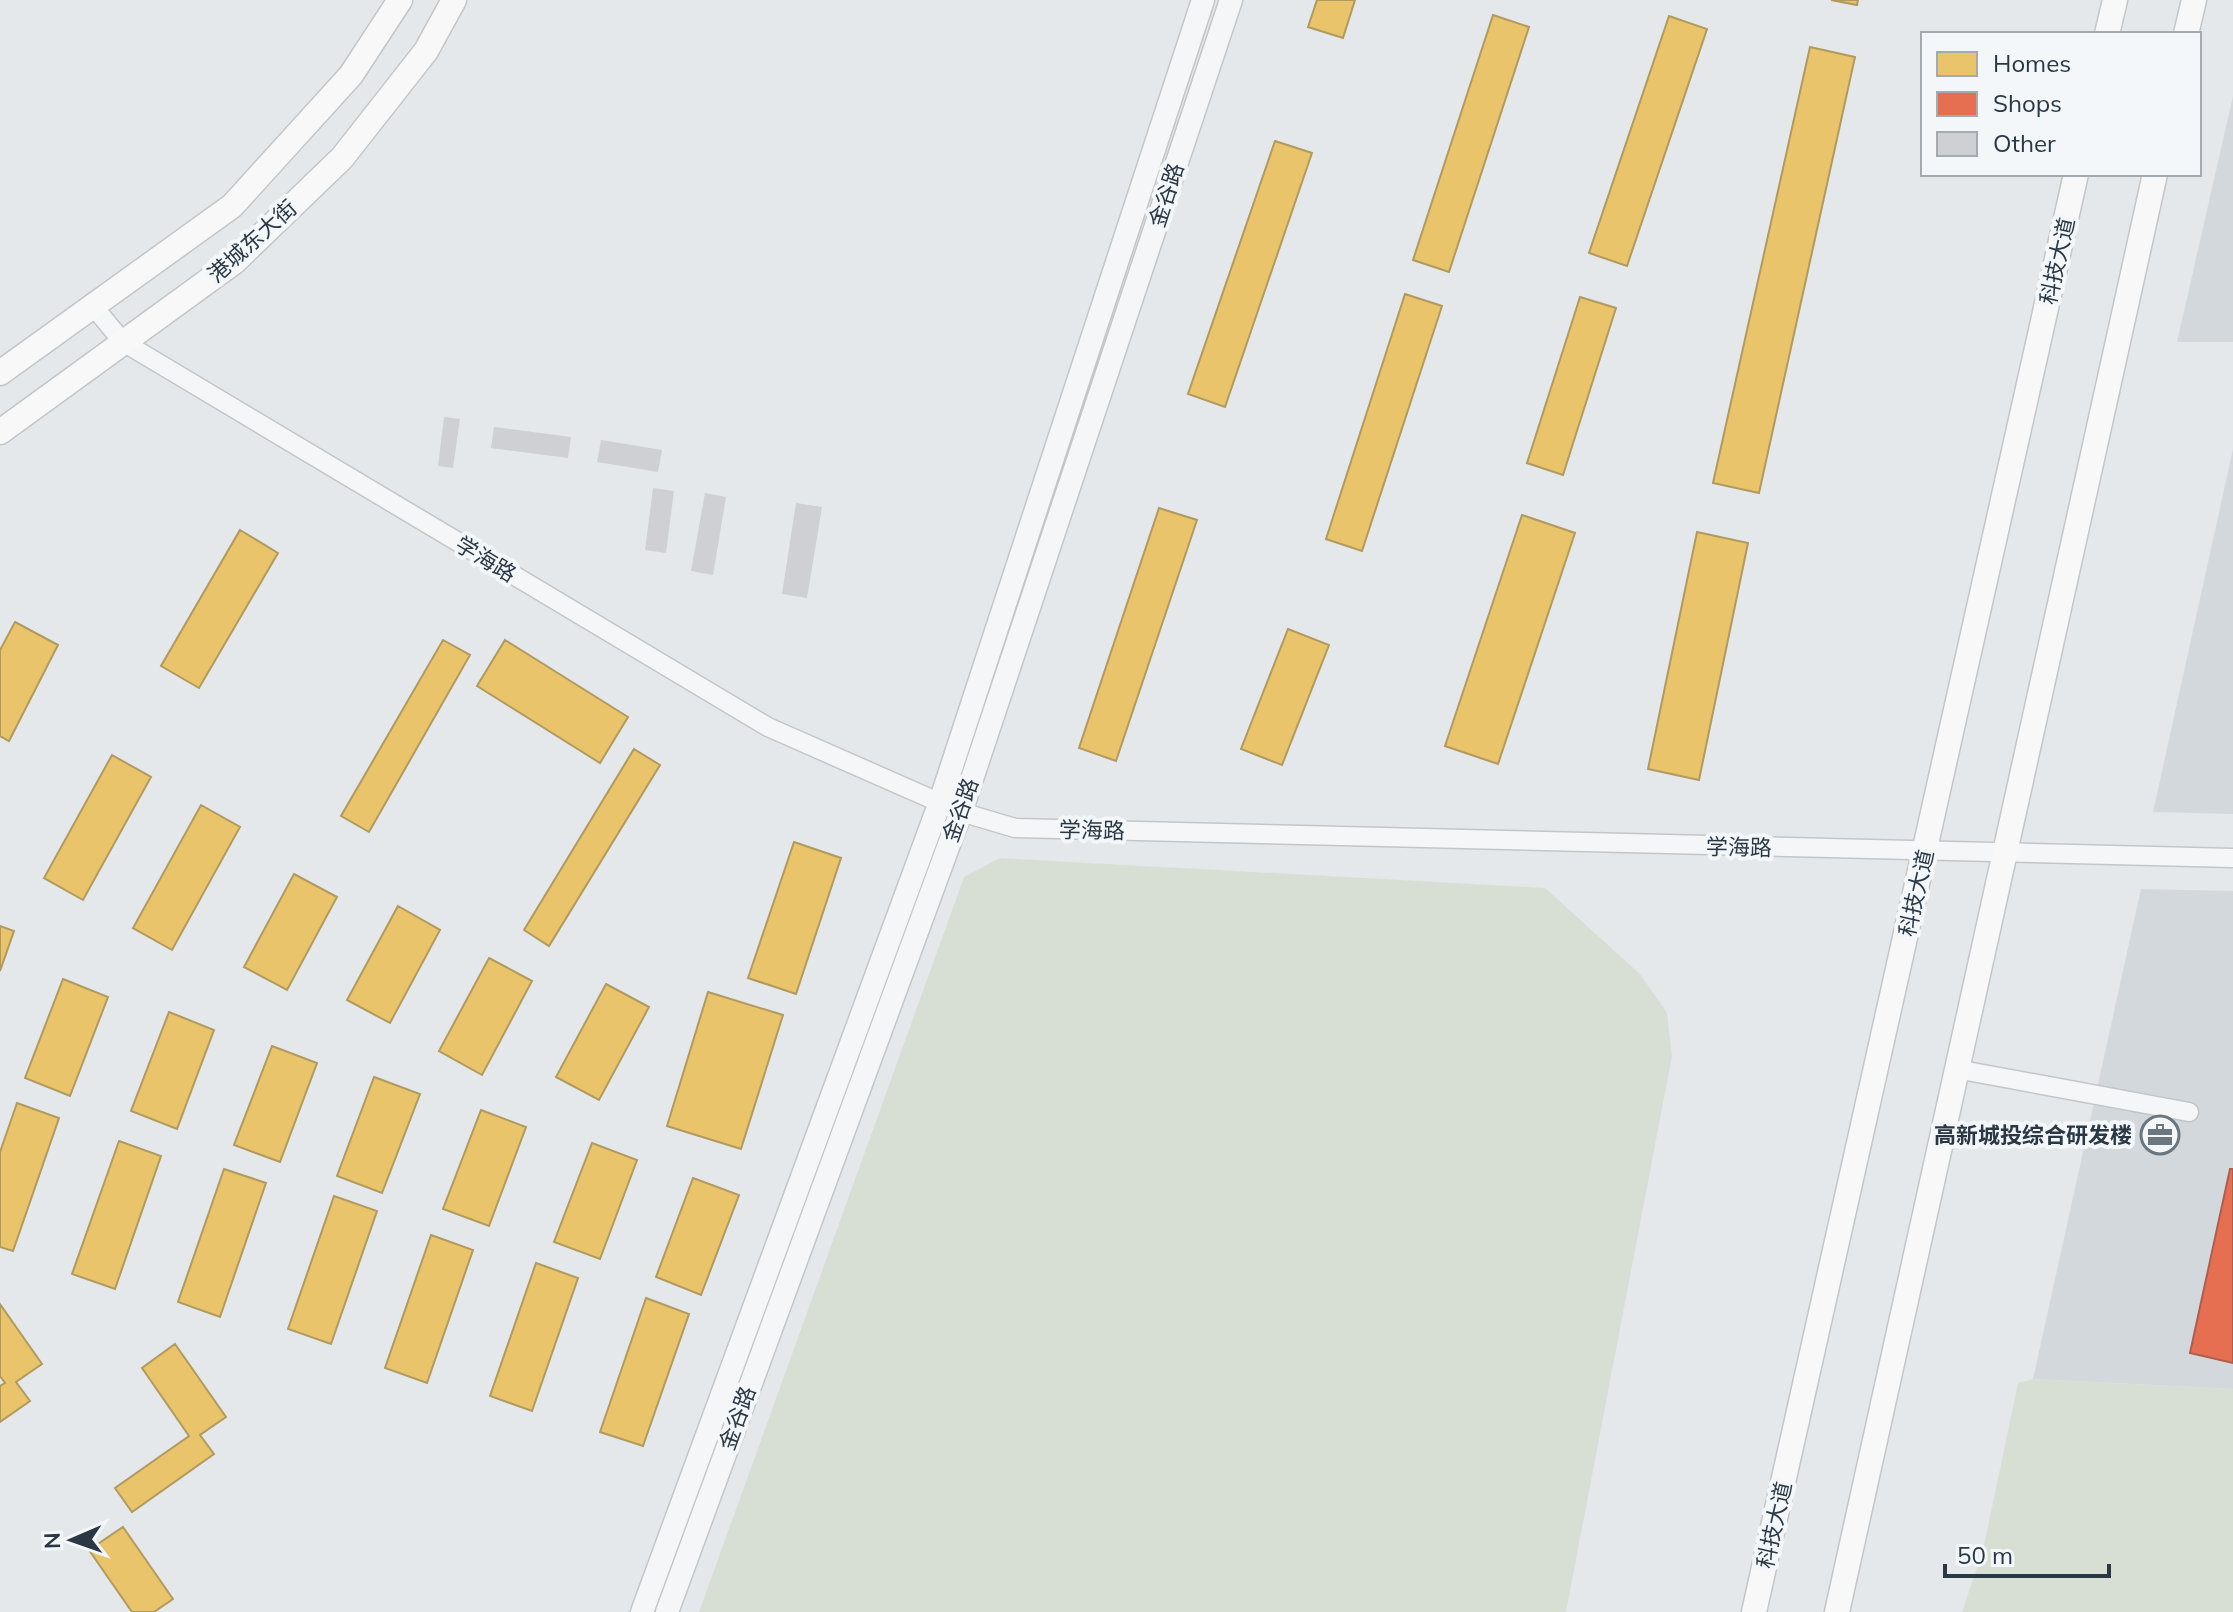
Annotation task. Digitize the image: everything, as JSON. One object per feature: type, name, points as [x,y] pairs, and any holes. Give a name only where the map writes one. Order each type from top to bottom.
[{"type":"main road","name":"港城东大街","points":[[0,373],[232,206],[351,75],[400,0]]},
{"type":"main road","name":"港城东大街","points":[[0,432],[234,262],[342,158],[426,51],[454,0]]},
{"type":"main road","points":[[2107,32],[2115,0]]},
{"type":"main road","points":[[2186,32],[2194,0]]},
{"type":"main road","name":"科技大道","points":[[1754,1612],[2076,176]]},
{"type":"main road","points":[[1837,1612],[2155,176]]},
{"type":"street","name":"金谷路","points":[[642,1612],[950,807],[1203,0]]},
{"type":"street","name":"金谷路","points":[[667,1612],[1231,0]]},
{"type":"street","name":"学海路","points":[[93,306],[123,342],[768,727],[950,807],[1015,828],[2233,858]]},
{"type":"street","points":[[1956,1069],[2189,1112]]},
{"type":"shaded area","points":[[2233,96],[2233,342],[2177,342]]},
{"type":"shaded area","points":[[2233,449],[2233,814],[2153,812]]},
{"type":"shaded area","points":[[1000,858],[1545,888],[1640,974],[1667,1013],[1672,1056],[1566,1612],[699,1612],[964,877]]},
{"type":"shaded area","name":"高新城投综合研发楼","points":[[2141,889],[2233,891],[2233,1389],[2033,1379]]},
{"type":"shaded area","points":[[2033,1379],[2233,1389],[2233,1612],[1962,1612],[1983,1550],[2018,1383]]},
{"type":"building: Homes","points":[[1317,0],[1355,0],[1343,38],[1308,27]]},
{"type":"building: Homes","points":[[1831,0],[1858,0],[1857,5]]},
{"type":"building: Homes","points":[[1493,15],[1529,27],[1449,272],[1413,260]]},
{"type":"building: Homes","points":[[1669,16],[1707,29],[1627,266],[1589,253]]},
{"type":"building: Homes","points":[[1810,47],[1855,57],[1759,493],[1713,483]]},
{"type":"building: Homes","points":[[1275,141],[1312,153],[1225,407],[1188,394]]},
{"type":"building: Homes","points":[[1405,294],[1442,306],[1362,551],[1326,539]]},
{"type":"building: Homes","points":[[1580,297],[1616,308],[1563,475],[1527,463]]},
{"type":"building: Homes","points":[[1159,508],[1197,520],[1116,761],[1079,748]]},
{"type":"building: Homes","points":[[1522,515],[1575,533],[1498,764],[1445,746]]},
{"type":"building: Homes","points":[[240,530],[278,553],[199,688],[161,666]]},
{"type":"building: Homes","points":[[1697,532],[1748,543],[1699,780],[1648,769]]},
{"type":"building: Homes","points":[[15,622],[58,645],[9,741],[0,736],[0,650]]},
{"type":"building: Homes","points":[[1288,629],[1329,645],[1282,765],[1241,749]]},
{"type":"building: Homes","points":[[443,640],[470,655],[369,832],[341,816]]},
{"type":"building: Homes","points":[[505,640],[628,717],[600,763],[477,686]]},
{"type":"building: Homes","points":[[634,749],[660,765],[549,946],[524,930]]},
{"type":"building: Homes","points":[[112,755],[151,777],[83,900],[44,878]]},
{"type":"building: Homes","points":[[201,805],[240,827],[172,950],[133,928]]},
{"type":"building: Homes","points":[[794,842],[841,858],[796,994],[748,978]]},
{"type":"building: Homes","points":[[294,874],[337,897],[287,990],[244,967]]},
{"type":"building: Homes","points":[[398,906],[440,930],[390,1023],[347,1000]]},
{"type":"building: Homes","points":[[0,926],[14,931],[0,971]]},
{"type":"building: Homes","points":[[489,958],[532,981],[482,1075],[439,1051]]},
{"type":"building: Homes","points":[[63,979],[108,997],[70,1096],[25,1078]]},
{"type":"building: Homes","points":[[606,984],[649,1007],[599,1100],[556,1077]]},
{"type":"building: Homes","points":[[708,992],[783,1015],[741,1149],[667,1126]]},
{"type":"building: Homes","points":[[169,1012],[214,1030],[177,1129],[131,1111]]},
{"type":"building: Homes","points":[[272,1046],[317,1063],[280,1162],[234,1145]]},
{"type":"building: Homes","points":[[374,1077],[420,1094],[382,1193],[337,1176]]},
{"type":"building: Homes","points":[[17,1103],[59,1118],[13,1251],[0,1247],[0,1152]]},
{"type":"building: Homes","points":[[481,1110],[526,1127],[489,1226],[443,1209]]},
{"type":"building: Homes","points":[[119,1141],[161,1156],[115,1289],[72,1274]]},
{"type":"building: Homes","points":[[592,1143],[637,1160],[600,1259],[554,1242]]},
{"type":"building: Homes","points":[[224,1169],[266,1183],[220,1317],[178,1302]]},
{"type":"building: Homes","points":[[693,1178],[739,1195],[701,1295],[656,1277]]},
{"type":"building: Homes","points":[[334,1196],[377,1211],[331,1344],[288,1329]]},
{"type":"building: Homes","points":[[431,1235],[473,1250],[427,1383],[385,1368]]},
{"type":"building: Homes","points":[[536,1263],[578,1278],[532,1411],[490,1396]]},
{"type":"building: Homes","points":[[646,1298],[689,1314],[643,1446],[600,1432]]},
{"type":"building: Homes","points":[[0,1304],[42,1364],[16,1382],[30,1401],[0,1422],[0,1386],[5,1383],[0,1376]]},
{"type":"building: Homes","points":[[175,1344],[226,1417],[200,1435],[214,1454],[132,1512],[115,1488],[189,1436],[142,1368]]},
{"type":"building: Homes","points":[[123,1527],[173,1599],[154,1612],[132,1612],[89,1550]]},
{"type":"building: Shops","points":[[2230,1169],[2233,1169],[2233,1363],[2190,1353]]},
{"type":"building: Other","points":[[444,417],[460,419],[453,468],[438,466]]},
{"type":"building: Other","points":[[494,427],[571,437],[568,458],[491,448]]},
{"type":"building: Other","points":[[601,440],[662,450],[658,472],[597,462]]},
{"type":"building: Other","points":[[653,488],[674,491],[666,553],[645,550]]},
{"type":"building: Other","points":[[705,493],[726,497],[713,575],[691,571]]},
{"type":"building: Other","points":[[796,503],[822,507],[807,598],[782,594]]},
{"type":"place","name":"高新城投综合研发楼","points":[[2160,1135]]}]
